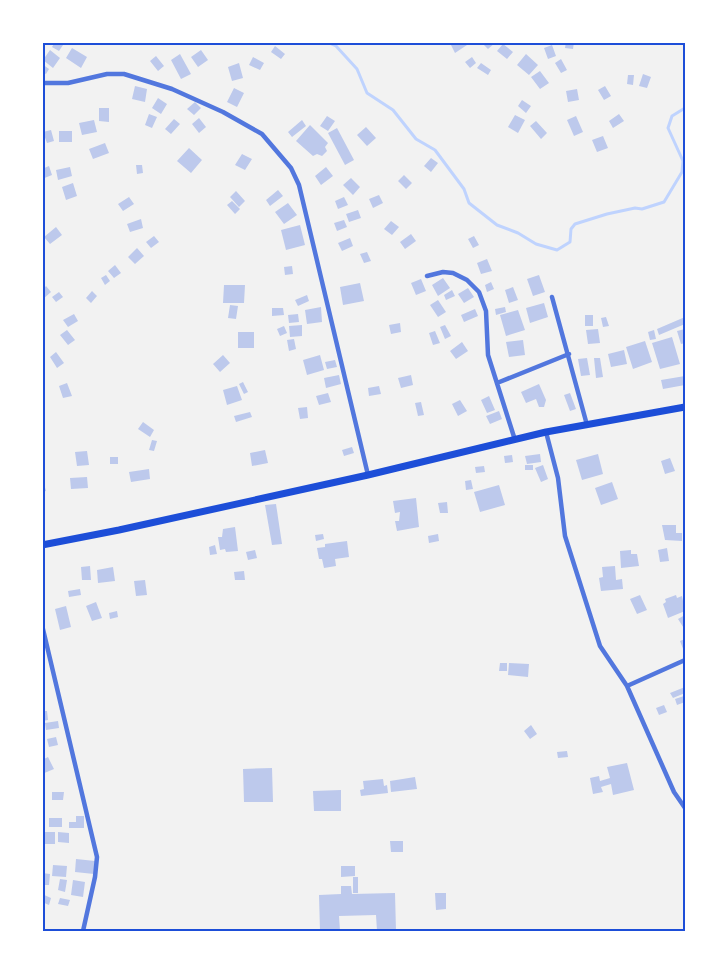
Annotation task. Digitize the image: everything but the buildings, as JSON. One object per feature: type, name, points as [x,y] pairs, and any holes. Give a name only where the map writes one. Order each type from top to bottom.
[{"type":"main road","points":[[42,545],[368,475],[546,432],[685,407]]},
{"type":"street","points":[[42,83],[68,82],[107,74],[124,74],[172,89],[223,112],[262,134],[281,155],[291,168],[299,185],[368,475]]},
{"type":"street","points":[[427,276],[443,272],[453,273],[467,280],[479,292],[486,311],[486,347],[515,440]]},
{"type":"street","points":[[552,297],[587,425]]},
{"type":"street","points":[[497,383],[569,354]]},
{"type":"street","points":[[546,432],[558,478],[565,536],[600,646],[627,686],[674,792],[685,808]]},
{"type":"street","points":[[42,625],[96,857],[95,877],[83,931]]},
{"type":"street","points":[[627,686],[685,660]]},
{"type":"waterway","points":[[327,42],[336,46],[357,69],[367,93],[393,110],[416,139],[435,150],[464,189],[469,203],[497,225],[518,233],[536,244],[557,250],[570,242],[571,229],[575,224],[607,214],[635,208],[642,209],[664,202],[682,172],[683,161],[668,128],[672,116],[685,108]]}]
